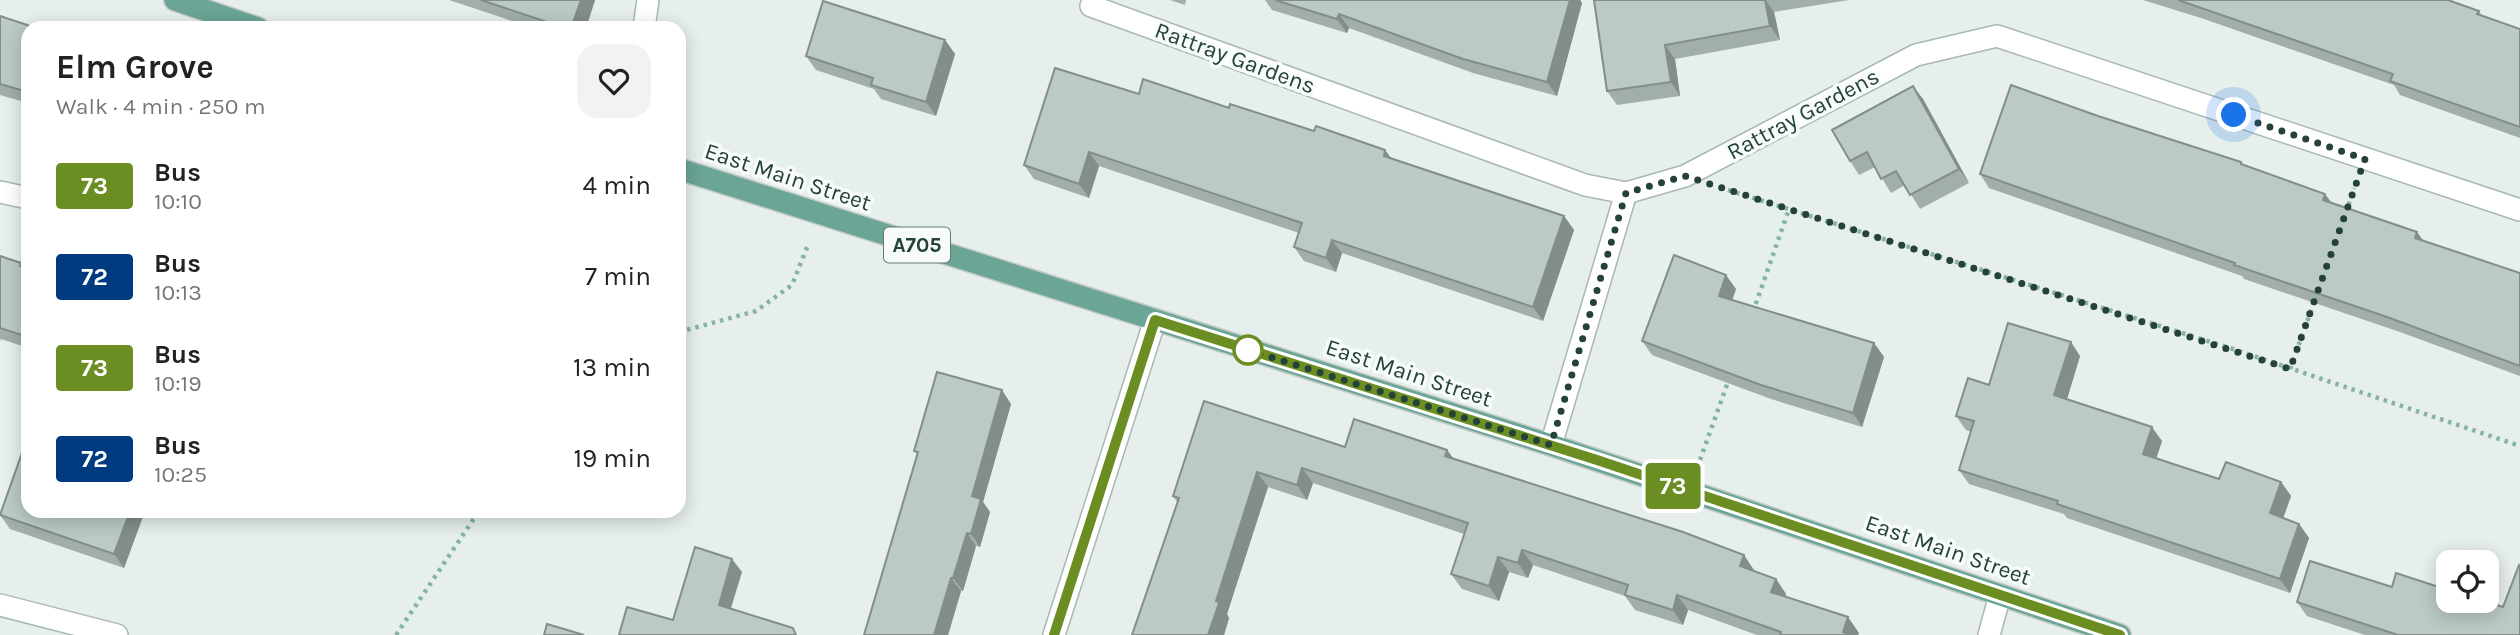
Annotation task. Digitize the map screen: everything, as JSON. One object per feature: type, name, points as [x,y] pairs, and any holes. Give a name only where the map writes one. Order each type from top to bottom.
[{"type":"main road","points":[[175,0],[237,21]]},
{"type":"main road","name":"East Main Street","points":[[686,171],[1551,445],[2120,635]]},
{"type":"street","points":[[645,21],[648,0]]},
{"type":"street","name":"Rattray Gardens","points":[[1091,6],[1585,185],[1626,193],[1685,176],[1916,55],[1997,36],[2520,210]]},
{"type":"street","points":[[0,192],[21,196]]},
{"type":"street","points":[[1551,445],[1626,193]]},
{"type":"street","points":[[1054,635],[1155,320]]},
{"type":"street","points":[[1989,635],[2000,595]]},
{"type":"street","points":[[0,605],[117,635]]},
{"type":"path","points":[[2342,224],[2365,159]]},
{"type":"path","points":[[1685,176],[2290,369],[2520,446]]},
{"type":"path","points":[[1748,324],[1789,209]]},
{"type":"path","points":[[686,330],[756,312],[792,285],[820,215]]},
{"type":"path","points":[[2290,369],[2318,290]]},
{"type":"path","points":[[1689,491],[1730,375]]},
{"type":"path","points":[[396,635],[474,518]]},
{"type":"building","points":[[481,0],[581,0],[574,21],[544,21]]},
{"type":"building","points":[[1275,0],[1570,0],[1547,82],[1463,59],[1339,14],[1337,19]]},
{"type":"building","points":[[1594,0],[1765,0],[1770,26],[1665,45],[1671,82],[1607,91]]},
{"type":"building","points":[[2178,0],[2448,0],[2479,11],[2477,14],[2520,29],[2520,127],[2390,81],[2393,74]]},
{"type":"building","points":[[823,1],[945,40],[926,102],[871,85],[873,78],[806,56]]},
{"type":"building","points":[[0,16],[21,23],[21,90],[0,84]]},
{"type":"building","points":[[1055,68],[1139,94],[1143,79],[1229,108],[1230,104],[1314,131],[1316,126],[1385,150],[1384,156],[1564,216],[1533,307],[1332,240],[1326,258],[1294,247],[1302,223],[1089,152],[1079,184],[1024,165]]},
{"type":"building","points":[[2011,85],[2241,162],[2325,194],[2323,200],[2417,232],[2415,238],[2520,273],[2520,366],[1980,174]]},
{"type":"building","points":[[1913,86],[1959,169],[1910,195],[1896,171],[1881,179],[1867,152],[1850,161],[1832,130]]},
{"type":"building","points":[[1674,255],[1726,275],[1719,296],[1874,343],[1853,413],[1761,385],[1642,341]]},
{"type":"building","points":[[0,256],[21,263],[21,335],[0,328]]},
{"type":"building","points":[[2008,323],[2071,342],[2054,395],[2152,427],[2143,454],[2219,479],[2226,462],[2281,482],[2270,513],[2299,524],[2280,579],[2057,504],[2058,501],[1959,470],[1974,421],[1956,416],[1968,378],[1989,385]]},
{"type":"building","points":[[937,372],[1002,390],[972,496],[981,499],[971,534],[967,533],[951,578],[934,635],[864,635],[918,452],[914,451]]},
{"type":"building","points":[[1204,401],[1345,447],[1354,419],[1447,450],[1445,456],[1683,532],[1744,555],[1740,566],[1776,579],[1771,592],[1848,617],[1843,632],[1853,635],[1780,635],[1781,632],[1677,595],[1673,610],[1625,595],[1628,585],[1522,550],[1518,563],[1498,557],[1489,586],[1451,574],[1468,523],[1302,468],[1297,485],[1257,472],[1216,601],[1219,603],[1208,635],[1132,635],[1179,498],[1173,496]]},
{"type":"building","points":[[21,456],[21,518],[127,518],[114,554],[0,515]]},
{"type":"building","points":[[695,547],[732,559],[719,605],[793,628],[796,635],[619,635],[627,607],[673,620]]},
{"type":"building","points":[[2310,561],[2392,587],[2396,573],[2436,586],[2436,613],[2499,613],[2499,606],[2503,607],[2520,566],[2520,635],[2398,635],[2297,602]]},
{"type":"building","points":[[547,624],[584,635],[544,635]]},
{"type":"bus line","name":"73","points":[[1054,635],[1155,320],[1597,460],[2120,635]]},
{"type":"route","points":[[1248,350],[1551,445],[1626,193],[1685,176],[2290,369],[2365,159],[2234,115]]}]
